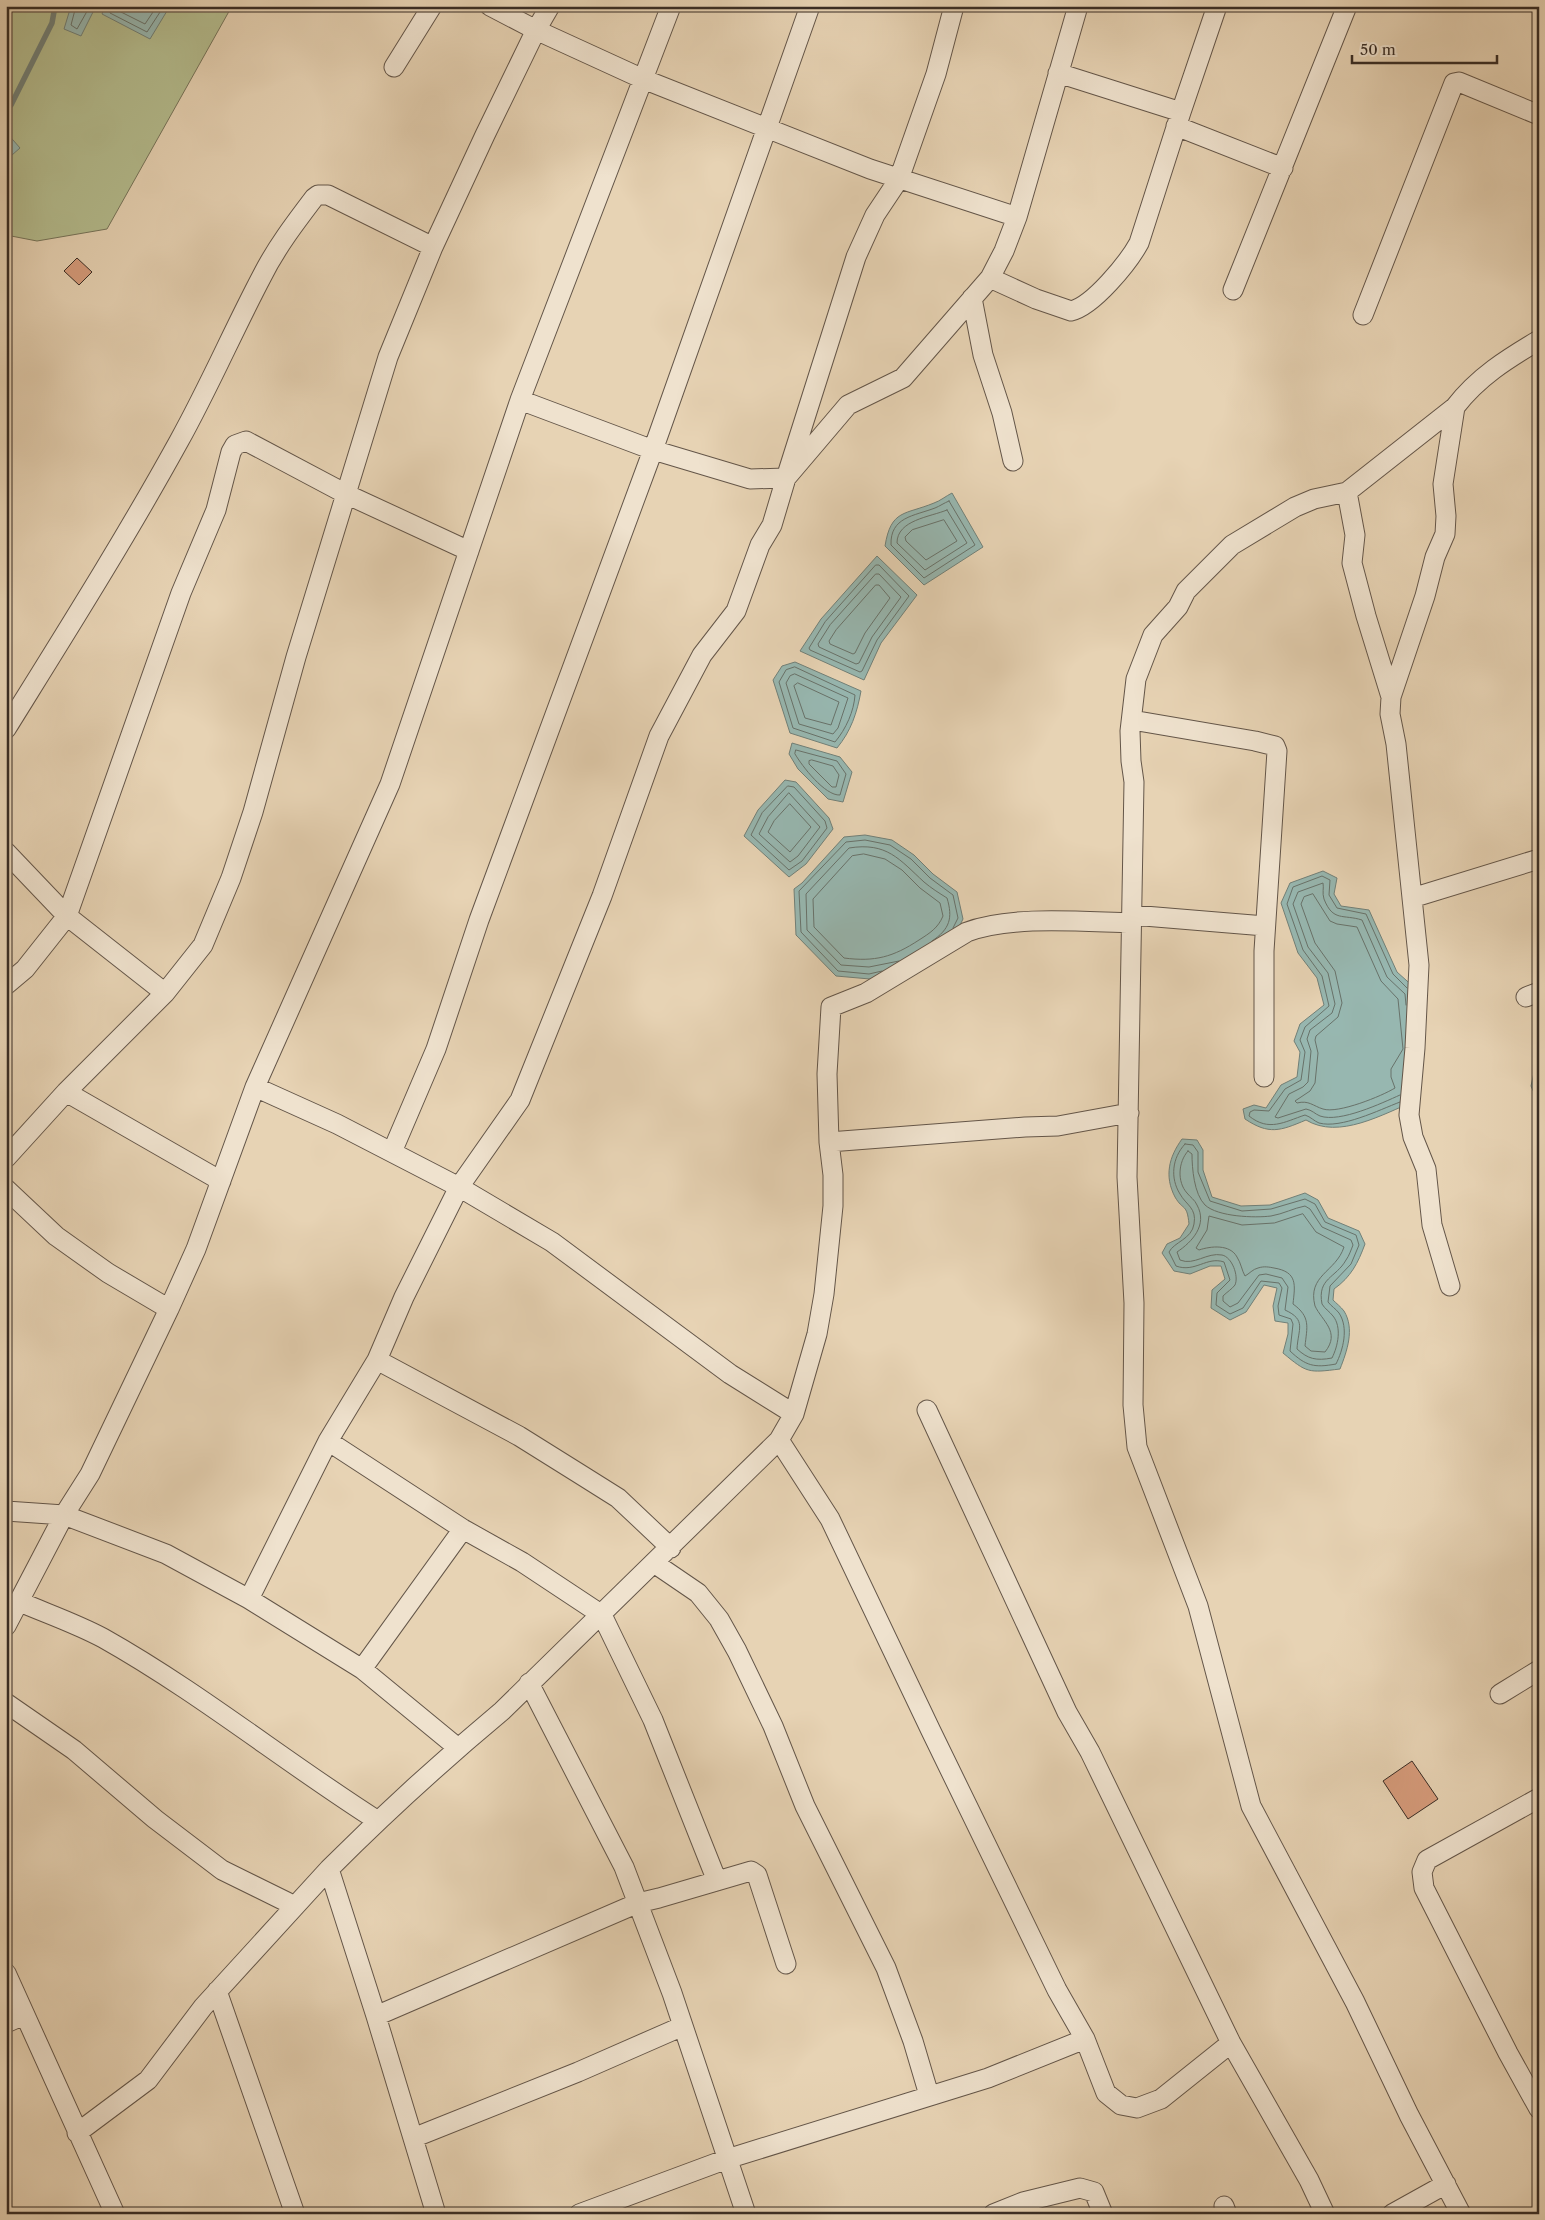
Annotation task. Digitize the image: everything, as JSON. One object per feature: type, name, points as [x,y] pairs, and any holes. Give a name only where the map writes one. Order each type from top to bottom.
[{"type":"street","points":[[394,67],[432,6]]},
{"type":"street","points":[[490,6],[536,30],[643,79],[899,179],[1017,217]]},
{"type":"street","points":[[6,1158],[66,1092],[165,993],[203,944],[230,878],[253,812],[296,657],[388,357],[434,247],[536,30],[550,6]]},
{"type":"street","points":[[6,1626],[64,1515],[90,1474],[169,1309],[196,1249],[255,1087],[390,784],[520,400],[671,6]]},
{"type":"street","points":[[392,1152],[436,1049],[479,920],[653,450],[810,6]]},
{"type":"street","points":[[249,1599],[328,1442],[377,1360],[404,1297],[459,1186],[520,1100],[602,896],[659,736],[702,655],[736,611],[760,545],[772,525],[856,256],[875,215],[899,179],[936,74],[954,6]]},
{"type":"street","points":[[520,400],[653,450],[750,479],[786,478],[840,412],[855,401],[903,378],[990,278],[1004,251],[1017,217],[1078,6]]},
{"type":"street","points":[[990,278],[1066,311],[1077,310],[1084,306],[1112,280],[1130,258],[1139,243],[1178,119],[1218,6]]},
{"type":"street","points":[[1233,290],[1284,168],[1347,6]]},
{"type":"street","points":[[1058,74],[1178,119],[1284,168]]},
{"type":"street","points":[[1363,315],[1454,83],[1459,82],[1539,116]]},
{"type":"street","points":[[6,730],[174,449],[221,362],[262,275],[290,230],[314,198],[318,195],[328,194],[434,247]]},
{"type":"street","points":[[972,298],[983,355],[1002,413],[1013,461]]},
{"type":"street","points":[[1461,2214],[1409,2115],[1355,2002],[1251,1806],[1198,1606],[1137,1447],[1133,1405],[1134,1303],[1127,1177],[1134,782],[1131,761],[1132,720],[1136,679],[1150,640],[1159,626],[1178,607],[1186,591],[1232,545],[1269,521],[1314,500],[1347,492],[1455,407],[1467,391],[1485,374],[1539,340]]},
{"type":"street","points":[[1450,1286],[1432,1225],[1426,1169],[1413,1137],[1409,1116],[1419,965],[1396,744],[1390,714],[1391,697],[1425,596],[1435,557],[1445,534],[1446,516],[1443,484],[1455,407]]},
{"type":"street","points":[[6,985],[25,969],[66,916],[93,847],[135,719],[178,602],[216,510],[230,452],[235,445],[246,442],[346,494],[469,551]]},
{"type":"street","points":[[1347,492],[1355,535],[1352,563],[1391,697]]},
{"type":"street","points":[[1132,720],[1255,741],[1275,746],[1277,751],[1264,951],[1264,1077]]},
{"type":"street","points":[[6,852],[66,916],[165,993]]},
{"type":"street","points":[[1412,898],[1539,859]]},
{"type":"street","points":[[77,2132],[148,2080],[203,2007],[328,1869],[378,1821],[502,1710],[602,1615],[779,1440],[794,1414],[817,1334],[824,1294],[833,1206],[834,1176],[829,1142],[827,1047],[833,1005],[866,993],[967,932],[983,926],[1046,921],[1132,919],[1265,926]]},
{"type":"street","points":[[255,1087],[337,1124],[459,1186],[552,1242],[730,1374],[794,1414]]},
{"type":"street","points":[[66,1092],[221,1181]]},
{"type":"street","points":[[829,1142],[1025,1126],[1058,1126],[1129,1113]]},
{"type":"street","points":[[6,1189],[56,1236],[108,1273],[169,1309]]},
{"type":"street","points":[[377,1360],[519,1436],[618,1498],[671,1548]]},
{"type":"street","points":[[927,1410],[1067,1712],[1090,1752],[1231,2043],[1309,2180],[1325,2214]]},
{"type":"street","points":[[779,1440],[830,1519],[1057,1990],[1085,2039],[1106,2093],[1121,2105],[1137,2108],[1160,2099],[1231,2043]]},
{"type":"street","points":[[328,1442],[463,1529],[522,1562],[602,1615],[653,1720],[717,1881]]},
{"type":"street","points":[[6,1511],[64,1515],[166,1554],[249,1599],[362,1670],[458,1748]]},
{"type":"street","points":[[362,1670],[463,1529]]},
{"type":"street","points":[[654,1563],[698,1593],[719,1619],[736,1651],[773,1726],[805,1806],[886,1968],[913,2041],[929,2095]]},
{"type":"street","points":[[20,1602],[110,1643],[197,1698],[328,1789],[378,1821]]},
{"type":"street","points":[[1500,1694],[1539,1670]]},
{"type":"street","points":[[529,1683],[624,1867],[683,2026],[746,2214]]},
{"type":"street","points":[[6,1703],[74,1750],[155,1819],[222,1870],[295,1906]]},
{"type":"street","points":[[1537,1802],[1427,1860],[1422,1872],[1424,1888],[1539,2109]]},
{"type":"street","points":[[328,1869],[376,2016],[436,2214]]},
{"type":"street","points":[[376,2016],[638,1903],[751,1871],[758,1875],[786,1964]]},
{"type":"street","points":[[6,1973],[115,2214]]},
{"type":"street","points":[[217,1991],[295,2214]]},
{"type":"street","points":[[6,2023],[24,2016]]},
{"type":"street","points":[[413,2138],[578,2072],[683,2026]]},
{"type":"street","points":[[579,2214],[727,2159],[988,2078],[1085,2039]]},
{"type":"street","points":[[1392,2214],[1446,2184]]},
{"type":"street","points":[[993,2214],[1023,2202],[1080,2188],[1094,2192],[1104,2214]]},
{"type":"green space","points":[[6,6],[232,6],[107,229],[37,241],[6,235]]},
{"type":"water","points":[[71,6],[96,6],[81,36],[64,29]]},
{"type":"water","points":[[105,6],[170,6],[150,39],[102,14]]},
{"type":"water","points":[[6,132],[20,148],[12,155],[6,152]]},
{"type":"water","points":[[952,493],[983,547],[924,585],[885,546],[888,534],[895,519],[901,515],[936,502]]},
{"type":"water","points":[[877,556],[917,595],[881,643],[864,680],[800,651],[821,619]]},
{"type":"water","points":[[795,662],[861,691],[853,721],[837,748],[790,733],[773,680],[782,666]]},
{"type":"water","points":[[792,743],[840,757],[852,772],[843,802],[828,799],[798,769],[789,754]]},
{"type":"water","points":[[785,780],[796,782],[829,818],[833,829],[806,864],[789,877],[744,836],[758,810]]},
{"type":"water","points":[[865,835],[892,840],[914,855],[933,874],[957,892],[963,919],[952,941],[907,971],[870,979],[836,976],[796,935],[794,889],[802,883],[844,837]]},
{"type":"water","points":[[1323,871],[1337,878],[1334,894],[1341,906],[1369,910],[1397,972],[1416,989],[1415,1101],[1375,1118],[1347,1126],[1332,1127],[1306,1120],[1282,1129],[1268,1129],[1245,1119],[1243,1109],[1254,1105],[1266,1108],[1281,1085],[1297,1077],[1300,1052],[1294,1041],[1300,1024],[1324,1005],[1317,978],[1298,953],[1281,903],[1290,883]]},
{"type":"water","points":[[1539,1066],[1539,1104],[1531,1086],[1535,1068]]},
{"type":"water","points":[[1182,1139],[1197,1140],[1203,1150],[1203,1170],[1212,1197],[1241,1206],[1270,1205],[1305,1193],[1318,1200],[1328,1218],[1359,1231],[1365,1244],[1360,1257],[1349,1274],[1334,1289],[1333,1300],[1344,1311],[1349,1325],[1349,1340],[1340,1369],[1308,1370],[1283,1353],[1288,1334],[1288,1323],[1275,1321],[1273,1306],[1277,1288],[1264,1285],[1246,1312],[1230,1320],[1211,1308],[1212,1290],[1225,1279],[1221,1266],[1210,1266],[1190,1274],[1174,1271],[1162,1253],[1167,1244],[1180,1238],[1189,1224],[1186,1210],[1175,1197],[1169,1174],[1171,1160]]},
{"type":"building","points":[[77,258],[92,272],[79,285],[64,271]]},
{"type":"building","points":[[1412,1761],[1438,1799],[1408,1819],[1383,1781]]},
{"type":"waterway","points":[[6,109],[11,105],[52,23],[55,6]]}]
